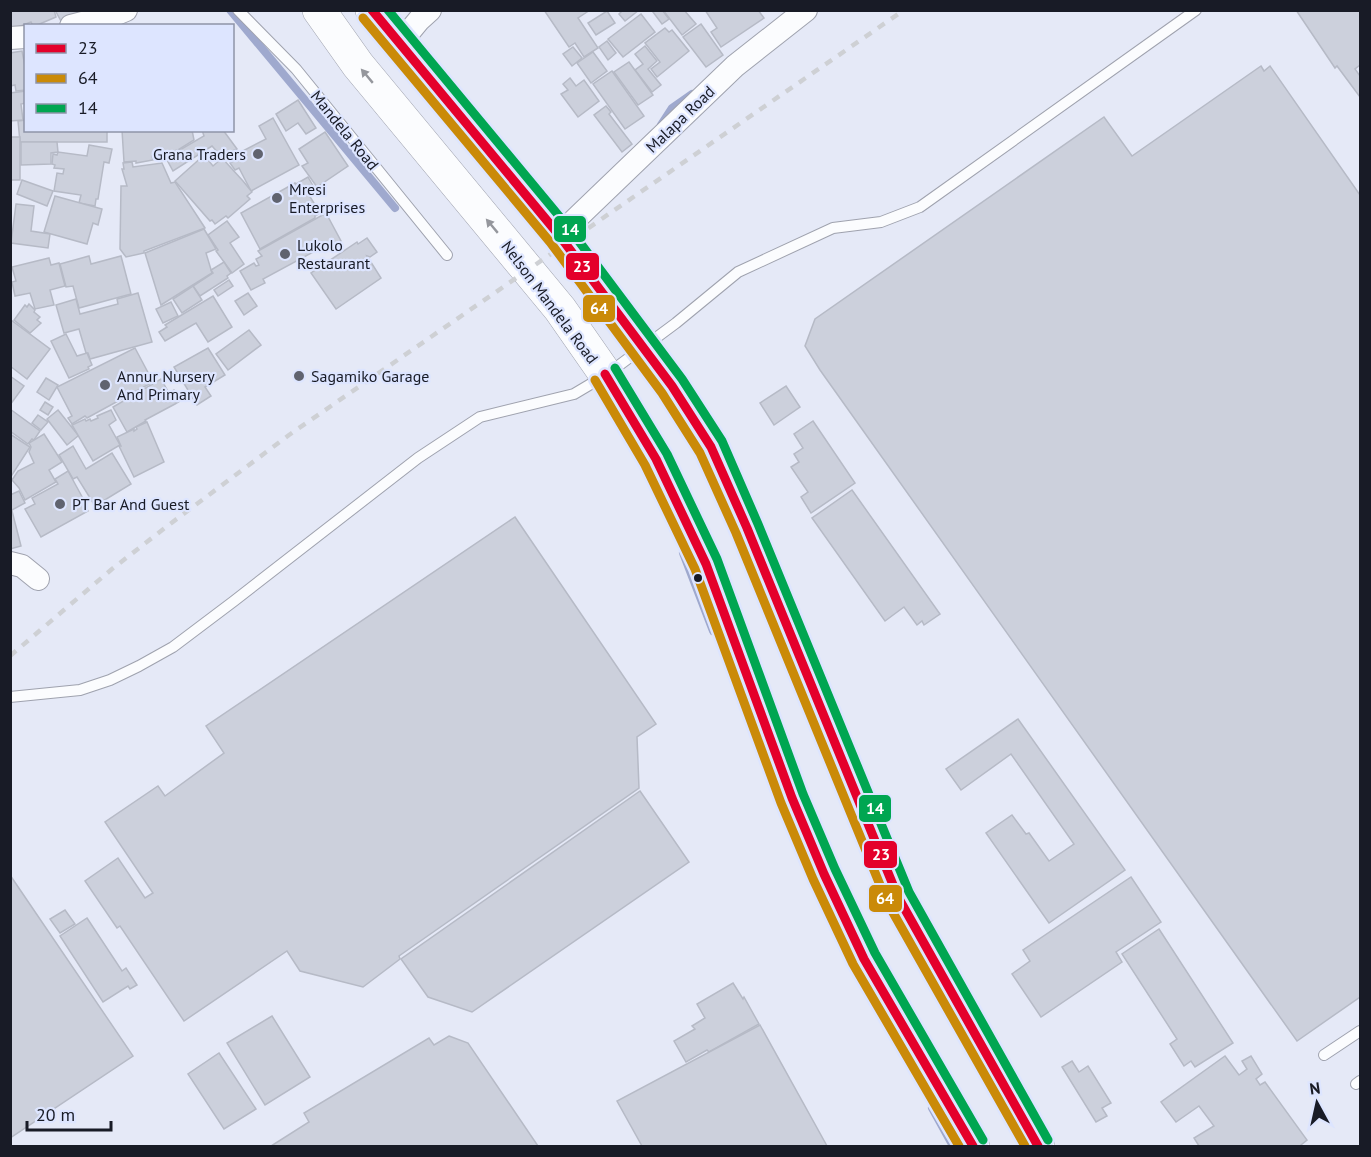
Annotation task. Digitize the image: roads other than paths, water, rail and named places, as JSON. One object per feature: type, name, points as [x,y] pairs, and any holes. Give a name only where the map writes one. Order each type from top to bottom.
[{"type":"main road","name":"Nelson Mandela Road","points":[[319,10],[358,65],[560,309],[606,375],[656,459],[706,564],[792,798],[824,874],[864,959],[973,1146]]},
{"type":"main road","points":[[372,10],[415,21],[559,235],[672,386],[711,447],[747,528],[897,897],[1038,1146]]},
{"type":"street","points":[[79,24],[126,10]]},
{"type":"street","name":"Malapa Road","points":[[559,235],[735,66],[806,10]]},
{"type":"street","points":[[10,563],[22,566],[38,579]]},
{"type":"lane","name":"Mandela Road","points":[[238,10],[296,69],[447,255]]},
{"type":"lane","points":[[10,697],[80,690],[110,680],[173,647],[418,458],[480,417],[574,394],[606,375],[676,323],[738,272],[833,228],[881,222],[920,207],[1196,10]]},
{"type":"lane","points":[[1324,1056],[1360,1031]]},
{"type":"waterway","points":[[230,10],[395,208]]},
{"type":"waterway","points":[[661,125],[672,108],[692,94]]},
{"type":"waterway","points":[[683,553],[713,631]]},
{"type":"waterway","points":[[932,1108],[953,1146]]},
{"type":"railway","points":[[10,656],[112,569],[289,435],[904,10]]},
{"type":"place","name":"Grana Traders","points":[[258,154]]},
{"type":"place","name":"Mresi Enterprises","points":[[277,198]]},
{"type":"place","name":"Lukolo Restaurant","points":[[285,254]]},
{"type":"place","name":"Sagamiko Garage","points":[[299,376]]},
{"type":"place","name":"Annur Nursery And Primary","points":[[105,385]]},
{"type":"place","name":"PT Bar And Guest","points":[[60,504]]}]
